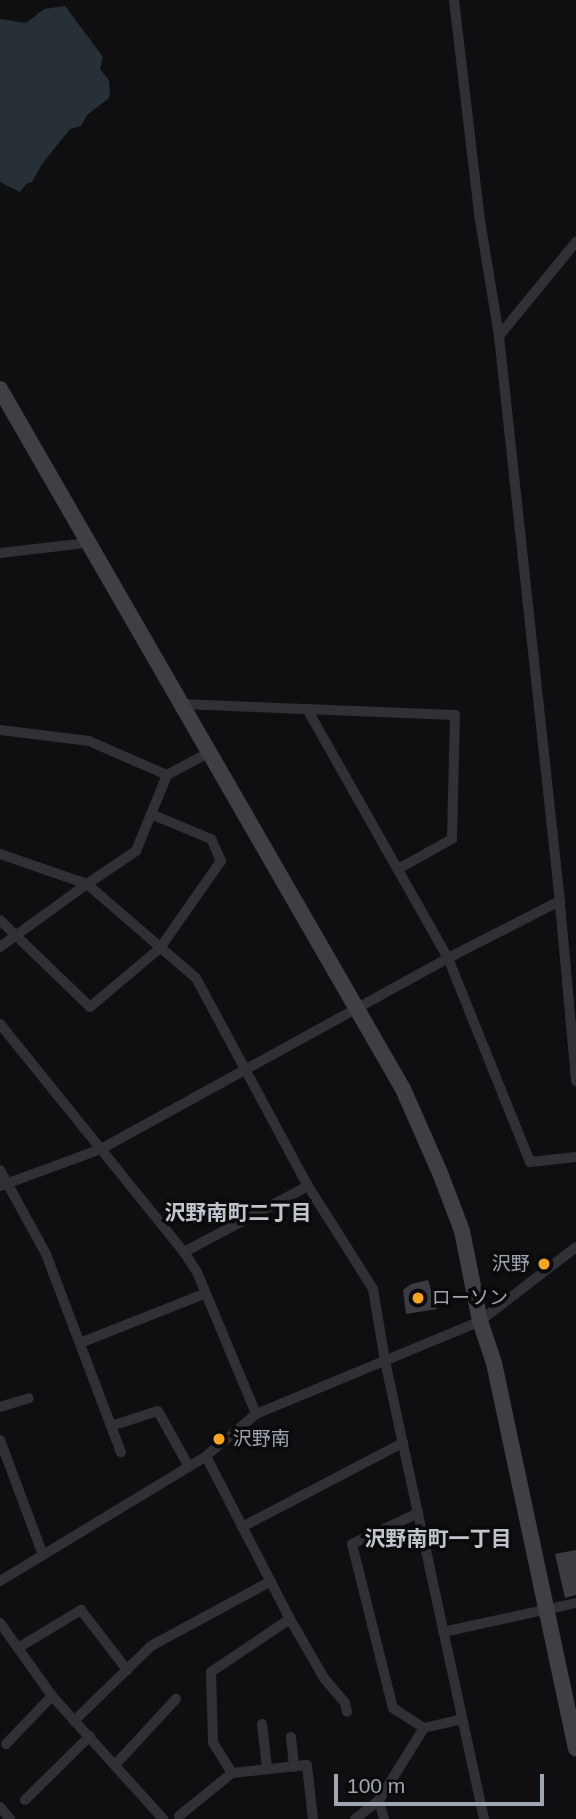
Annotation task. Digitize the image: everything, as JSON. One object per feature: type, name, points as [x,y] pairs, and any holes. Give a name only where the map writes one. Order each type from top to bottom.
[{"type":"street","points":[[454,0],[480,220],[499,336],[560,901],[571,969],[576,1081]]},
{"type":"street","points":[[499,336],[576,242]]},
{"type":"street","points":[[0,389],[403,1089],[440,1172],[462,1231],[480,1321],[494,1363],[576,1748]]},
{"type":"street","points":[[0,554],[88,543]]},
{"type":"street","points":[[180,704],[456,715],[452,839],[398,869]]},
{"type":"street","points":[[307,709],[448,958],[530,1162],[576,1157]]},
{"type":"street","points":[[0,730],[89,741],[167,775]]},
{"type":"street","points":[[0,947],[136,851],[167,775],[208,753]]},
{"type":"street","points":[[0,920],[19,935],[90,1007],[160,948],[220,861],[211,839],[151,814]]},
{"type":"street","points":[[0,854],[87,884],[196,978],[307,1186],[373,1289],[385,1361],[484,1819]]},
{"type":"street","points":[[3,1185],[101,1149],[448,958],[560,901]]},
{"type":"street","points":[[0,1024],[184,1252],[197,1272],[256,1414]]},
{"type":"street","points":[[0,1170],[3,1185],[46,1254],[121,1452]]},
{"type":"street","points":[[184,1252],[307,1186]]},
{"type":"street","points":[[0,1581],[206,1456],[256,1414],[480,1321],[576,1247]]},
{"type":"street","points":[[80,1343],[204,1294]]},
{"type":"street","points":[[0,1408],[29,1398]]},
{"type":"street","points":[[111,1426],[158,1411],[188,1467]]},
{"type":"street","points":[[0,1440],[43,1556]]},
{"type":"street","points":[[243,1527],[403,1443]]},
{"type":"street","points":[[206,1456],[290,1619],[324,1678],[345,1703],[347,1712]]},
{"type":"street","points":[[418,1513],[352,1544],[394,1708],[424,1728]]},
{"type":"street","points":[[74,1721],[151,1646],[271,1581]]},
{"type":"street","points":[[443,1632],[576,1602]]},
{"type":"street","points":[[18,1647],[81,1610],[127,1670]]},
{"type":"street","points":[[232,1773],[214,1742],[211,1672],[290,1619]]},
{"type":"street","points":[[0,1623],[52,1696],[163,1819]]},
{"type":"street","points":[[6,1744],[52,1696]]},
{"type":"street","points":[[116,1765],[176,1699]]},
{"type":"street","points":[[355,1819],[379,1800],[424,1728],[462,1718]]},
{"type":"street","points":[[262,1724],[267,1768]]},
{"type":"street","points":[[25,1800],[90,1736]]},
{"type":"street","points":[[291,1737],[294,1767]]},
{"type":"street","points":[[176,1818],[232,1773],[307,1765],[313,1819]]},
{"type":"street","points":[[379,1800],[384,1819]]},
{"type":"street","points":[[0,1807],[8,1818]]},
{"type":"shaded area","points":[[65,6],[103,57],[100,69],[109,80],[109,98],[87,115],[81,126],[70,129],[42,164],[32,182],[26,184],[20,192],[0,182],[0,19],[26,23],[44,9]]},
{"type":"building","points":[[428,1280],[437,1309],[406,1314],[403,1290],[411,1284]]},
{"type":"building","points":[[576,1550],[576,1595],[565,1598],[555,1554]]},
{"type":"place","name":"沢野","points":[[544,1264]]},
{"type":"place","name":"ローソン","points":[[418,1298]]},
{"type":"place","name":"沢野南","points":[[219,1439]]},
{"type":"district","name":"沢野南町二丁目","points":[[238,1213]]},
{"type":"district","name":"沢野南町一丁目","points":[[438,1539]]}]
